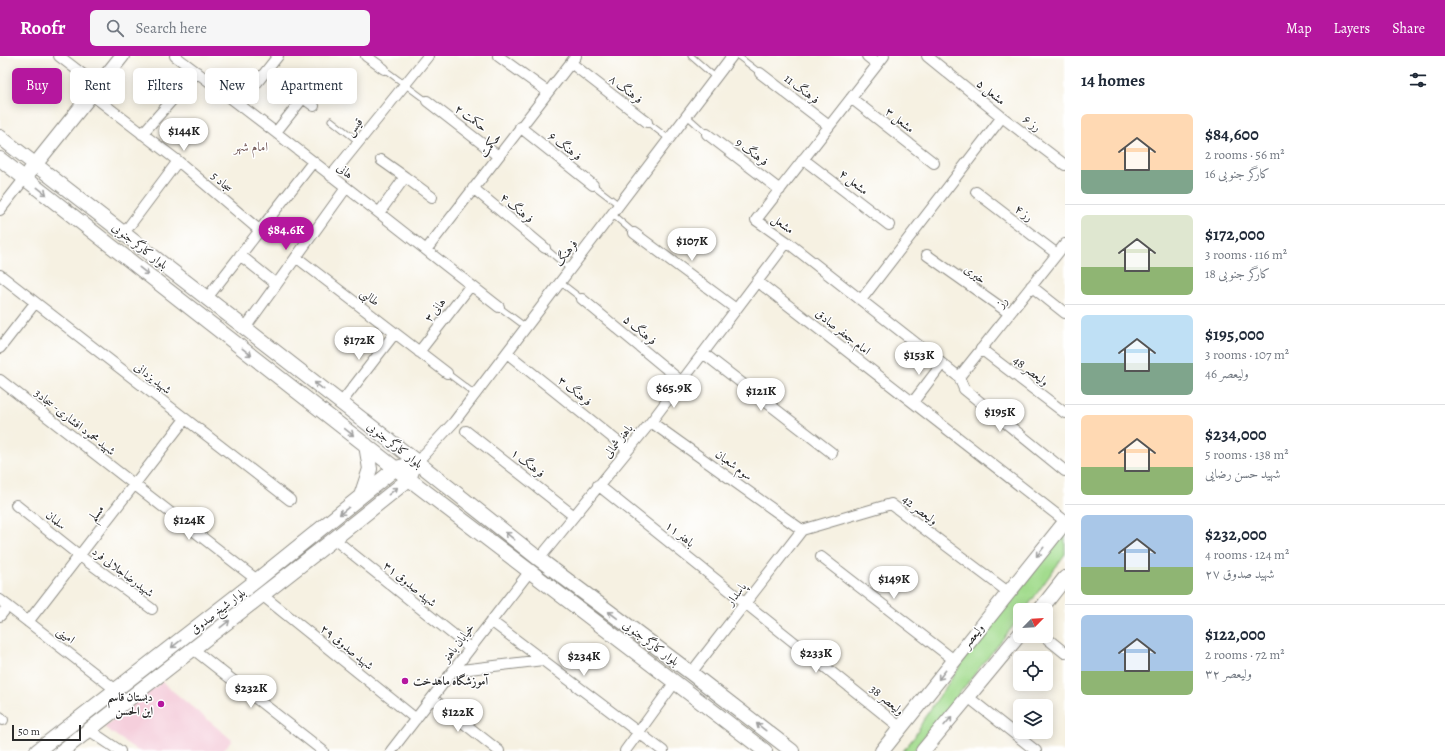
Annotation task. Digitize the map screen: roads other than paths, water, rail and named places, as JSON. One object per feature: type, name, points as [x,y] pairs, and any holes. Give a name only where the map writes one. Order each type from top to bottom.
[{"type":"main road","points":[[113,68],[122,56]]},
{"type":"main road","points":[[25,178],[84,104]]},
{"type":"main road","name":"بلوار کارگر جنوبی","points":[[0,137],[539,559],[792,751]]},
{"type":"main road","name":"بلوار کارگر جنوبی","points":[[0,159],[366,445],[765,751]]},
{"type":"main road","points":[[361,497],[370,469],[366,445]]},
{"type":"main road","points":[[396,468],[417,462]]},
{"type":"main road","points":[[409,478],[417,462]]},
{"type":"main road","name":"بلوار شیخ صدوق","points":[[37,751],[257,580],[396,468]]},
{"type":"main road","name":"بلوار شیخ صدوق","points":[[62,751],[334,539],[409,478]]},
{"type":"main road","name":"ولیعصر","points":[[886,749],[900,728],[1065,521]]},
{"type":"main road","points":[[530,570],[539,559]]},
{"type":"main road","points":[[547,584],[547,578],[550,575],[559,574]]},
{"type":"main road","points":[[1047,603],[1061,590],[1065,578]]},
{"type":"main road","points":[[923,751],[1013,642]]},
{"type":"street","name":"سجاد 5","points":[[59,56],[71,68]]},
{"type":"street","name":"هانی","points":[[175,56],[192,68]]},
{"type":"street","points":[[259,80],[278,56]]},
{"type":"street","points":[[366,56],[384,69]]},
{"type":"street","name":"قیس","points":[[331,176],[428,56]]},
{"type":"street","points":[[498,56],[548,92]]},
{"type":"street","name":"فرهنگ","points":[[417,462],[454,422],[732,56]]},
{"type":"street","points":[[867,56],[881,60]]},
{"type":"street","name":"مشعل ۵","points":[[927,56],[1002,117]]},
{"type":"street","name":"حکمت","points":[[426,250],[573,59]]},
{"type":"street","name":"فرهنگ ۸","points":[[573,59],[646,122]]},
{"type":"street","name":"مشعل","points":[[881,60],[756,220],[787,242],[942,364],[958,377],[964,389],[1065,471]]},
{"type":"street","name":"هانی","points":[[197,72],[205,78]]},
{"type":"street","name":"فرهنگ 11","points":[[760,73],[829,126]]},
{"type":"street","name":"مشعل ۳","points":[[851,98],[934,163]]},
{"type":"street","name":"حکمت ۲","points":[[427,101],[498,156]]},
{"type":"street","name":"سجاد 5","points":[[109,104],[142,134],[178,161],[259,230]]},
{"type":"street","points":[[142,134],[169,104]]},
{"type":"street","name":"هانی","points":[[240,104],[499,307]]},
{"type":"street","points":[[276,132],[298,104]]},
{"type":"street","points":[[861,300],[1002,117]]},
{"type":"street","name":"رز ۶","points":[[1002,117],[1065,165]]},
{"type":"street","name":"فرهنگ ۶","points":[[520,127],[593,185]]},
{"type":"street","name":"فرهنگ 9","points":[[707,134],[780,190]]},
{"type":"street","name":"مشعل ۴","points":[[803,159],[889,225]]},
{"type":"street","points":[[381,160],[432,197]]},
{"type":"street","points":[[124,233],[178,161]]},
{"type":"street","points":[[207,298],[313,162]]},
{"type":"street","points":[[0,210],[25,178]]},
{"type":"street","points":[[379,213],[405,178]]},
{"type":"street","points":[[245,328],[346,188]]},
{"type":"street","name":"فرهنگ ۴","points":[[473,188],[545,248]]},
{"type":"street","name":"رز ۴","points":[[976,192],[1056,254]]},
{"type":"street","points":[[634,233],[736,309]]},
{"type":"street","name":"باهنر شمالی","points":[[539,559],[651,422],[787,242]]},
{"type":"street","name":"رز","points":[[958,377],[1065,244]]},
{"type":"street","points":[[240,255],[276,284]]},
{"type":"street","name":"خیری","points":[[927,255],[1009,314]]},
{"type":"street","name":"طالبی","points":[[296,257],[446,373]]},
{"type":"street","name":"شهید یزدانی","points":[[0,275],[290,500]]},
{"type":"street","name":"امام جعفر صادق","points":[[757,281],[1065,521]]},
{"type":"street","name":"هانی ۳","points":[[419,352],[471,285]]},
{"type":"street","points":[[1031,286],[1065,313]]},
{"type":"street","name":"فرهنگ ۵","points":[[582,299],[681,381]]},
{"type":"street","points":[[0,348],[35,303]]},
{"type":"street","points":[[341,403],[395,333]]},
{"type":"street","name":"ولیعصر 48","points":[[981,349],[1065,413]]},
{"type":"street","name":"فرهنگ ۳","points":[[507,353],[628,450]]},
{"type":"street","points":[[703,353],[832,453]]},
{"type":"street","points":[[913,402],[942,364]]},
{"type":"street","name":"شهید محمود افشاری- سجاد3","points":[[0,380],[257,580]]},
{"type":"street","name":"مسلم","points":[[28,622],[185,419]]},
{"type":"street","name":"سوم شعبان","points":[[651,422],[802,530]]},
{"type":"street","name":"فرهنگ ۱","points":[[466,431],[574,516]]},
{"type":"street","name":"باهنر ۱۱","points":[[598,485],[745,603]]},
{"type":"street","name":"ولیعصر 42","points":[[802,530],[891,504],[1008,592]]},
{"type":"street","name":"سلمان","points":[[16,505],[80,556]]},
{"type":"street","name":"پاسدار","points":[[691,673],[802,530]]},
{"type":"street","name":"شهید صدوق ۳۱","points":[[334,539],[470,648]]},
{"type":"street","name":"شهیدرضاجلالی فرد","points":[[80,556],[152,609]]},
{"type":"street","points":[[821,557],[954,660]]},
{"type":"street","name":"خیابان باهنر","points":[[391,751],[530,570]]},
{"type":"street","name":"شهید صدوق ۲۹","points":[[262,595],[416,719]]},
{"type":"street","points":[[0,616],[4,603]]},
{"type":"street","name":"امینی","points":[[4,603],[116,690]]},
{"type":"street","name":"ولیعصر 38","points":[[745,603],[900,728]]},
{"type":"street","points":[[491,621],[640,732],[663,751]]},
{"type":"street","points":[[1053,643],[1065,653]]},
{"type":"street","points":[[193,649],[323,751]]},
{"type":"street","points":[[453,671],[543,660]]},
{"type":"street","points":[[625,751],[675,682]]},
{"type":"street","points":[[968,697],[1036,751]]},
{"type":"street","points":[[432,698],[499,751]]},
{"type":"street","points":[[89,730],[120,751]]},
{"type":"lane","points":[[691,56],[716,78]]},
{"type":"lane","points":[[738,56],[760,73]]},
{"type":"lane","points":[[384,69],[427,101]]},
{"type":"lane","points":[[687,116],[707,134]]},
{"type":"lane","points":[[332,120],[359,142]]},
{"type":"lane","points":[[646,122],[669,139]]},
{"type":"lane","points":[[593,185],[619,205]]},
{"type":"lane","points":[[612,214],[634,233]]},
{"type":"lane","points":[[545,248],[570,269]]},
{"type":"lane","points":[[560,282],[582,299]]},
{"type":"lane","points":[[499,307],[526,327]]},
{"type":"lane","points":[[446,373],[475,394]]},
{"type":"place","name":"آموزشگاه ماهدخت","points":[[405,681]]},
{"type":"place","name":"دبستان قاسم این الحسن","points":[[161,704]]},
{"type":"district","name":"امام شهر","points":[[251,146]]}]
